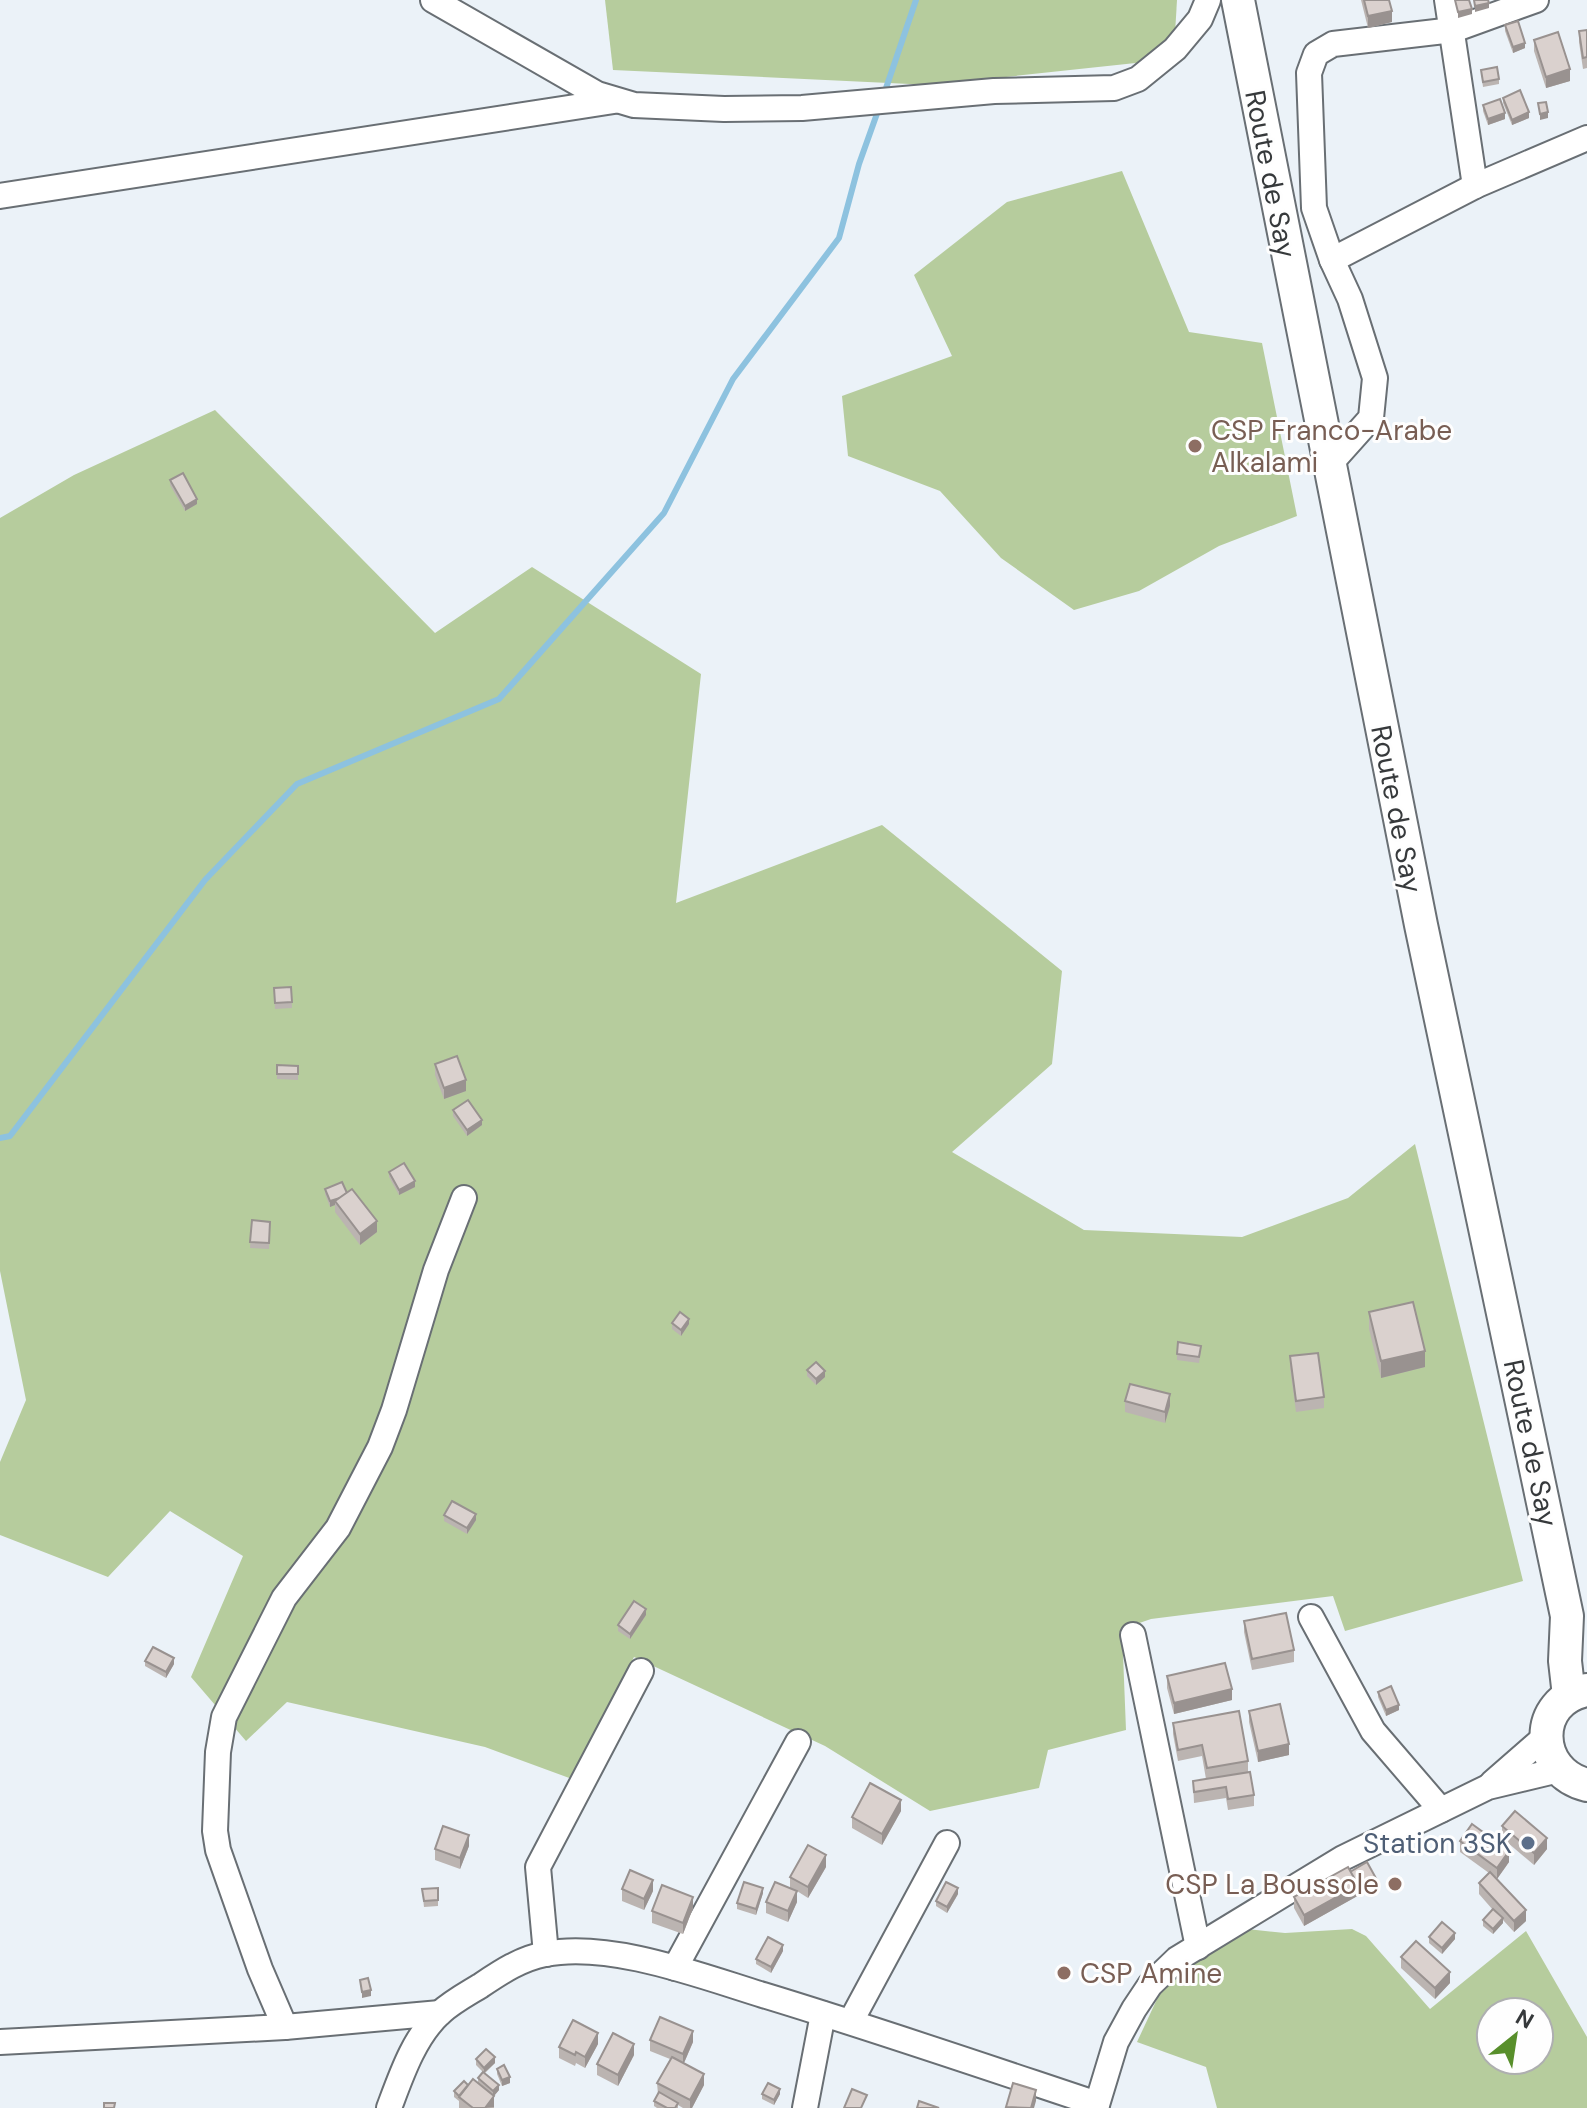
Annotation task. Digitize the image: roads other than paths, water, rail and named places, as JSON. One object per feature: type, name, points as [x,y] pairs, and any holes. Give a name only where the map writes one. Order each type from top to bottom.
[{"type":"main road","name":"Route de Say","points":[[1238,0],[1421,925],[1567,1616],[1565,1661],[1578,1693]]},
{"type":"main road","name":"Route de Say","points":[[1567,1616],[1587,1653]]},
{"type":"main road","points":[[1578,1693],[1552,1713],[1546,1736],[1547,1749],[1579,1782]]},
{"type":"street","points":[[433,0],[590,90],[617,101],[634,105],[724,109],[802,108],[994,91],[1114,88],[1138,79],[1175,49],[1200,19],[1208,0]]},
{"type":"street","points":[[457,0],[471,21]]},
{"type":"street","points":[[1447,0],[1475,186]]},
{"type":"street","points":[[1329,465],[1371,418],[1375,378],[1350,299],[1314,208],[1309,73],[1316,54],[1333,44],[1453,30],[1536,0]]},
{"type":"street","points":[[0,196],[617,101]]},
{"type":"street","points":[[1332,260],[1475,186],[1587,138]]},
{"type":"street","points":[[285,2027],[260,1969],[218,1850],[215,1831],[218,1752],[224,1717],[284,1598],[338,1528],[380,1447],[436,1270],[464,1198]]},
{"type":"street","points":[[1311,1617],[1373,1731],[1441,1810]]},
{"type":"street","points":[[1133,1635],[1198,1947]]},
{"type":"street","points":[[546,1954],[538,1867],[641,1671]]},
{"type":"street","points":[[389,2108],[403,2071],[422,2035],[440,2013],[507,1967],[546,1954],[575,1952],[623,1956],[675,1968],[851,2021],[1096,2106],[1116,2042],[1134,2009],[1150,1985],[1177,1959],[1343,1858],[1488,1787],[1546,1736]]},
{"type":"street","points":[[675,1968],[798,1742]]},
{"type":"street","points":[[1488,1787],[1579,1782]]},
{"type":"street","points":[[851,2021],[947,1843]]},
{"type":"street","points":[[0,2042],[285,2027],[440,2013]]},
{"type":"street","points":[[805,2108],[823,2014]]},
{"type":"waterway","points":[[884,94],[916,0]]},
{"type":"waterway","points":[[0,1138],[10,1136],[205,880],[297,784],[499,699],[664,513],[733,379],[839,238],[859,164],[879,108]]},
{"type":"place","name":"CSP Franco-Arabe Alkalami","points":[[1195,446]]},
{"type":"place","name":"Station 3SK","points":[[1528,1843]]},
{"type":"place","name":"CSP La Boussole","points":[[1395,1884]]},
{"type":"place","name":"CSP Amine","points":[[1064,1973]]}]
